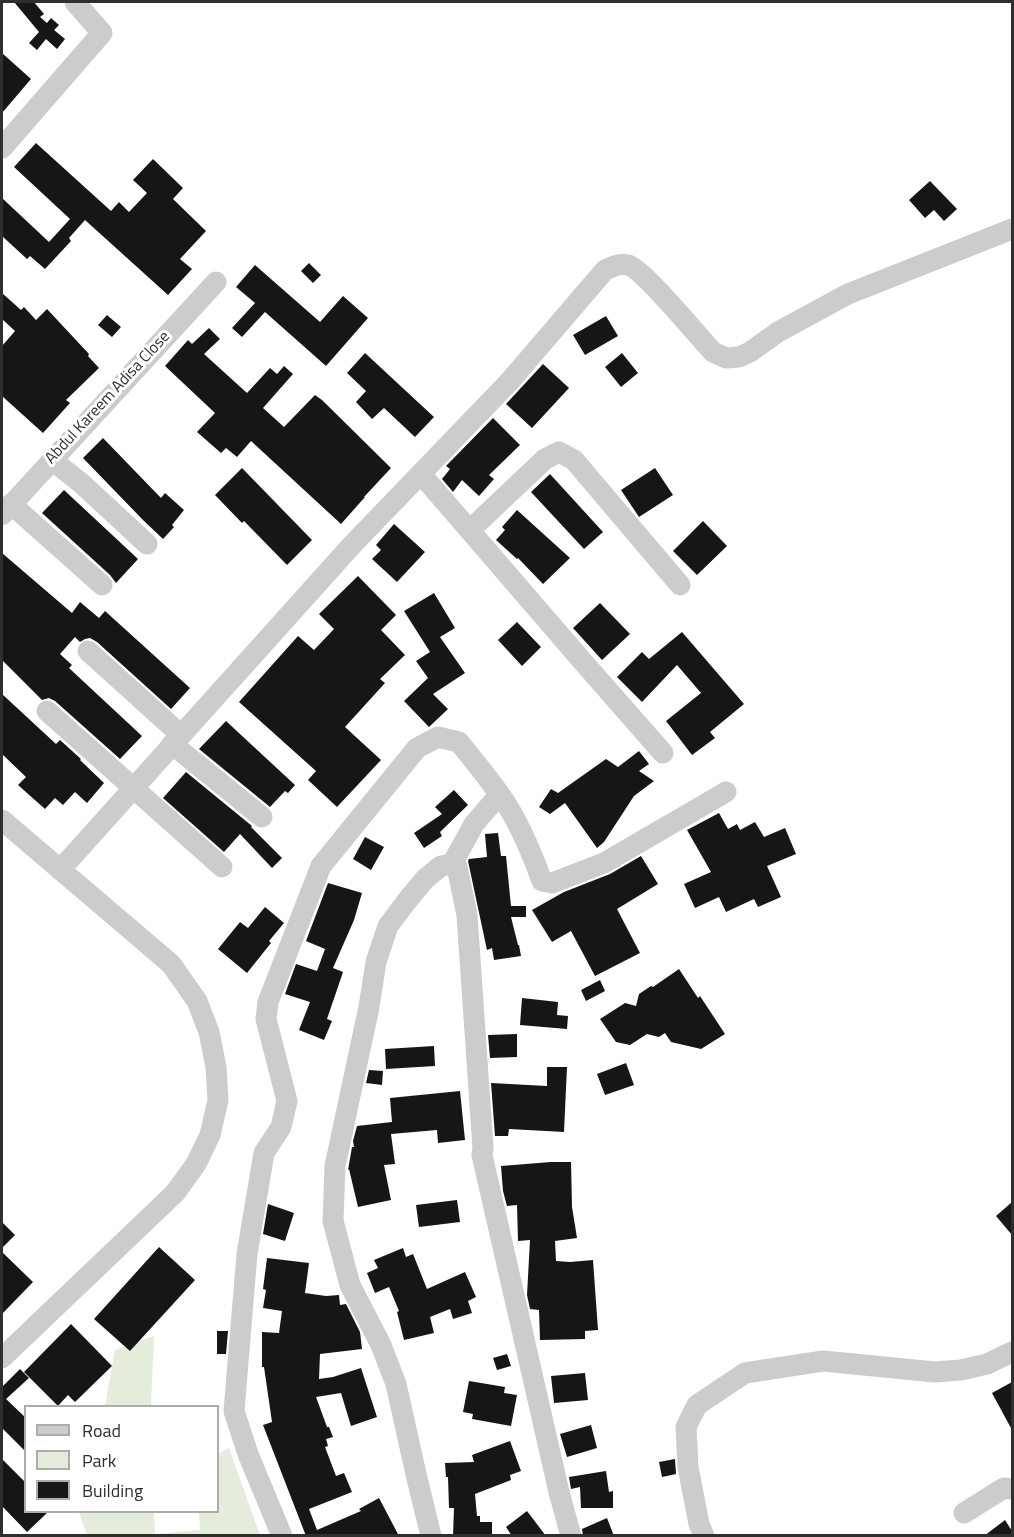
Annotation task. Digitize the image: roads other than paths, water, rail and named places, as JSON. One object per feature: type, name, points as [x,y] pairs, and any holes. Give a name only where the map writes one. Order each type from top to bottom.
[{"type":"street","points":[[2,148],[102,33],[75,2]]},
{"type":"street","points":[[60,870],[352,545],[509,382],[605,270],[616,265],[629,265],[652,285],[713,352],[726,358],[739,357],[778,332],[848,294],[1012,229]]},
{"type":"street","name":"Abdul Kareem Adisa Close","points":[[6,510],[216,282]]},
{"type":"street","points":[[470,530],[545,459],[559,452],[574,460],[680,585]]},
{"type":"street","points":[[52,460],[81,483],[147,544]]},
{"type":"street","points":[[421,474],[663,753]]},
{"type":"street","points":[[6,510],[102,585]]},
{"type":"street","points":[[88,651],[177,739],[262,817]]},
{"type":"street","points":[[47,711],[222,867]]},
{"type":"street","points":[[282,1536],[248,1454],[234,1411],[247,1254],[264,1154],[281,1127],[287,1101],[266,1019],[268,1002],[321,867],[417,748],[438,737],[459,742],[514,816],[542,881],[552,883],[604,863],[726,792]]},
{"type":"street","points":[[452,864],[474,824],[499,795]]},
{"type":"street","points":[[2,820],[171,964],[196,1001],[209,1032],[216,1067],[218,1100],[210,1135],[196,1164],[176,1193],[2,1358]]},
{"type":"street","points":[[431,1536],[396,1384],[381,1345],[350,1285],[333,1221],[335,1166],[352,1092],[376,962],[388,926],[406,902],[425,879],[441,866],[452,864],[457,867],[467,915],[482,1155],[571,1536]]},
{"type":"street","points":[[704,1536],[699,1524],[688,1467],[686,1428],[697,1405],[745,1373],[823,1361],[935,1372],[961,1370],[987,1364],[1012,1352]]},
{"type":"street","points":[[964,1513],[1004,1488],[1012,1489]]}]
